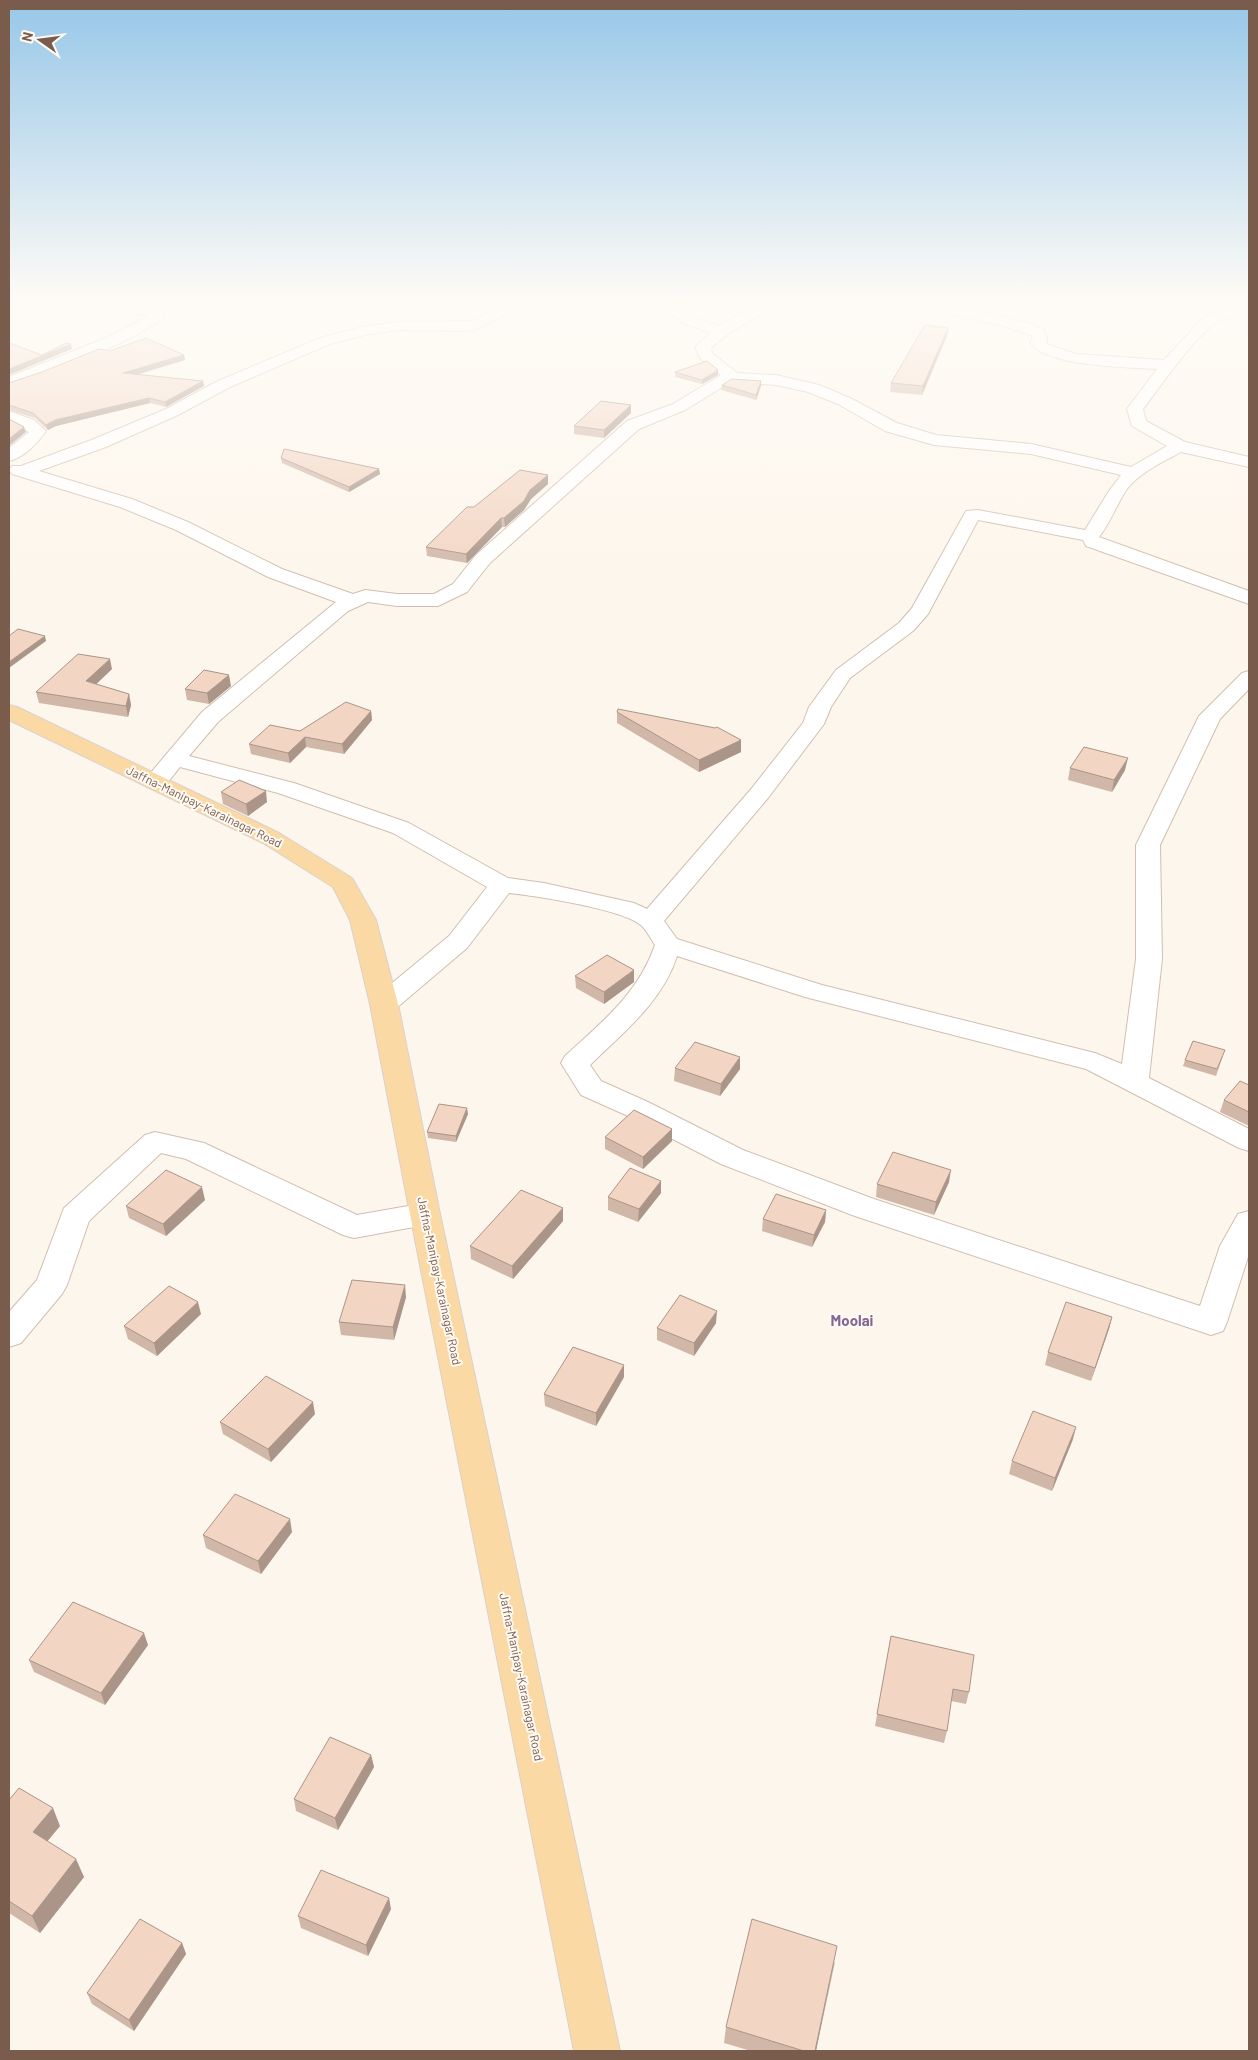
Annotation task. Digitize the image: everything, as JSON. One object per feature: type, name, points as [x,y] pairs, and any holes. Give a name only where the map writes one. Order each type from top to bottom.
[{"type":"main road","name":"Jaffna-Manipay-Karainagar Road","points":[[9,712],[165,771],[343,883],[363,920],[384,1004],[425,1214],[597,2051]]},
{"type":"street","points":[[15,470],[100,443],[172,412],[203,395]]},
{"type":"street","points":[[165,771],[210,717],[341,607],[365,596],[397,600],[438,600],[460,588],[483,559],[633,425],[679,407],[698,395]]},
{"type":"street","points":[[830,395],[891,427],[934,440],[1057,453],[1135,473]]},
{"type":"street","points":[[1145,395],[1135,409],[1138,423],[1179,446],[1249,462]]},
{"type":"street","points":[[9,416],[28,424],[38,431],[34,437],[9,456]]},
{"type":"street","points":[[1089,536],[1096,529],[1122,484],[1135,473],[1179,446]]},
{"type":"street","points":[[15,470],[126,503],[182,526],[275,573],[353,601]]},
{"type":"street","points":[[651,920],[760,793],[813,724],[820,707],[843,674],[906,627],[921,610],[972,515],[1089,536],[1093,542],[1249,598]]},
{"type":"street","points":[[1134,1082],[1149,959],[1148,845],[1210,716],[1249,677]]},
{"type":"street","points":[[165,771],[286,788],[401,828],[502,885],[544,890],[616,906],[651,920],[668,945],[814,991],[1095,1062],[1249,1141]]},
{"type":"street","points":[[384,1004],[458,942],[502,885]]},
{"type":"street","points":[[668,945],[664,961],[645,991],[624,1015],[575,1063],[591,1088],[638,1109],[732,1157],[863,1207],[1211,1322],[1236,1246],[1249,1222]]},
{"type":"street","points":[[9,1334],[51,1285],[75,1216],[155,1142],[194,1150],[354,1227],[425,1214]]},
{"type":"building","points":[[9,395],[177,395],[165,402],[149,398],[55,420],[46,425],[33,413],[9,405]]},
{"type":"building","points":[[601,401],[631,405],[604,430],[574,426]]},
{"type":"building","points":[[9,419],[24,427],[9,439]]},
{"type":"building","points":[[284,449],[379,469],[349,487],[281,458]]},
{"type":"building","points":[[520,470],[548,475],[530,490],[524,501],[504,518],[501,518],[466,554],[426,547],[467,507],[474,507]]},
{"type":"building","points":[[18,629],[45,636],[9,662],[9,636]]},
{"type":"building","points":[[78,654],[110,659],[86,681],[129,694],[126,706],[36,692]]},
{"type":"building","points":[[204,670],[229,675],[207,693],[185,689]]},
{"type":"building","points":[[346,702],[371,711],[342,744],[305,737],[288,753],[249,744],[270,725],[300,731]]},
{"type":"building","points":[[618,709],[717,727],[741,740],[699,760],[617,712]]},
{"type":"building","points":[[1084,747],[1128,758],[1114,780],[1070,768]]},
{"type":"building","points":[[239,780],[266,791],[246,804],[221,792]]},
{"type":"building","points":[[607,955],[634,970],[604,992],[575,976]]},
{"type":"building","points":[[1193,1041],[1225,1050],[1217,1069],[1185,1060]]},
{"type":"building","points":[[695,1042],[740,1057],[721,1084],[675,1068]]},
{"type":"building","points":[[1240,1081],[1249,1085],[1249,1112],[1224,1100]]},
{"type":"building","points":[[439,1104],[467,1108],[456,1136],[427,1132]]},
{"type":"building","points":[[634,1110],[672,1129],[643,1157],[605,1137]]},
{"type":"building","points":[[893,1152],[951,1170],[936,1202],[877,1184]]},
{"type":"building","points":[[630,1168],[661,1181],[639,1209],[608,1197]]},
{"type":"building","points":[[166,1170],[202,1187],[163,1224],[126,1206]]},
{"type":"building","points":[[521,1190],[563,1208],[512,1266],[470,1246]]},
{"type":"building","points":[[776,1194],[826,1210],[814,1235],[763,1219]]},
{"type":"building","points":[[352,1280],[405,1285],[393,1327],[339,1322]]},
{"type":"building","points":[[169,1286],[198,1302],[154,1343],[124,1326]]},
{"type":"building","points":[[680,1295],[717,1311],[694,1343],[657,1328]]},
{"type":"building","points":[[1066,1302],[1112,1317],[1095,1368],[1048,1352]]},
{"type":"building","points":[[573,1347],[624,1365],[596,1413],[544,1394]]},
{"type":"building","points":[[266,1376],[313,1402],[268,1449],[220,1422]]},
{"type":"building","points":[[1033,1411],[1076,1427],[1055,1478],[1012,1461]]},
{"type":"building","points":[[235,1494],[290,1519],[258,1561],[203,1535]]},
{"type":"building","points":[[73,1602],[144,1633],[101,1693],[29,1660]]},
{"type":"building","points":[[891,1636],[974,1655],[969,1692],[953,1689],[947,1731],[877,1714]]},
{"type":"building","points":[[330,1737],[371,1755],[335,1818],[294,1799]]},
{"type":"building","points":[[19,1788],[53,1808],[33,1832],[76,1859],[32,1916],[9,1901],[9,1800]]},
{"type":"building","points":[[321,1870],[389,1898],[366,1945],[298,1916]]},
{"type":"building","points":[[140,1919],[182,1943],[129,2020],[87,1993]]},
{"type":"building","points":[[752,1919],[837,1946],[815,2051],[804,2051],[726,2027]]},
{"type":"district","name":"Moolai","points":[[852,1321]]}]
